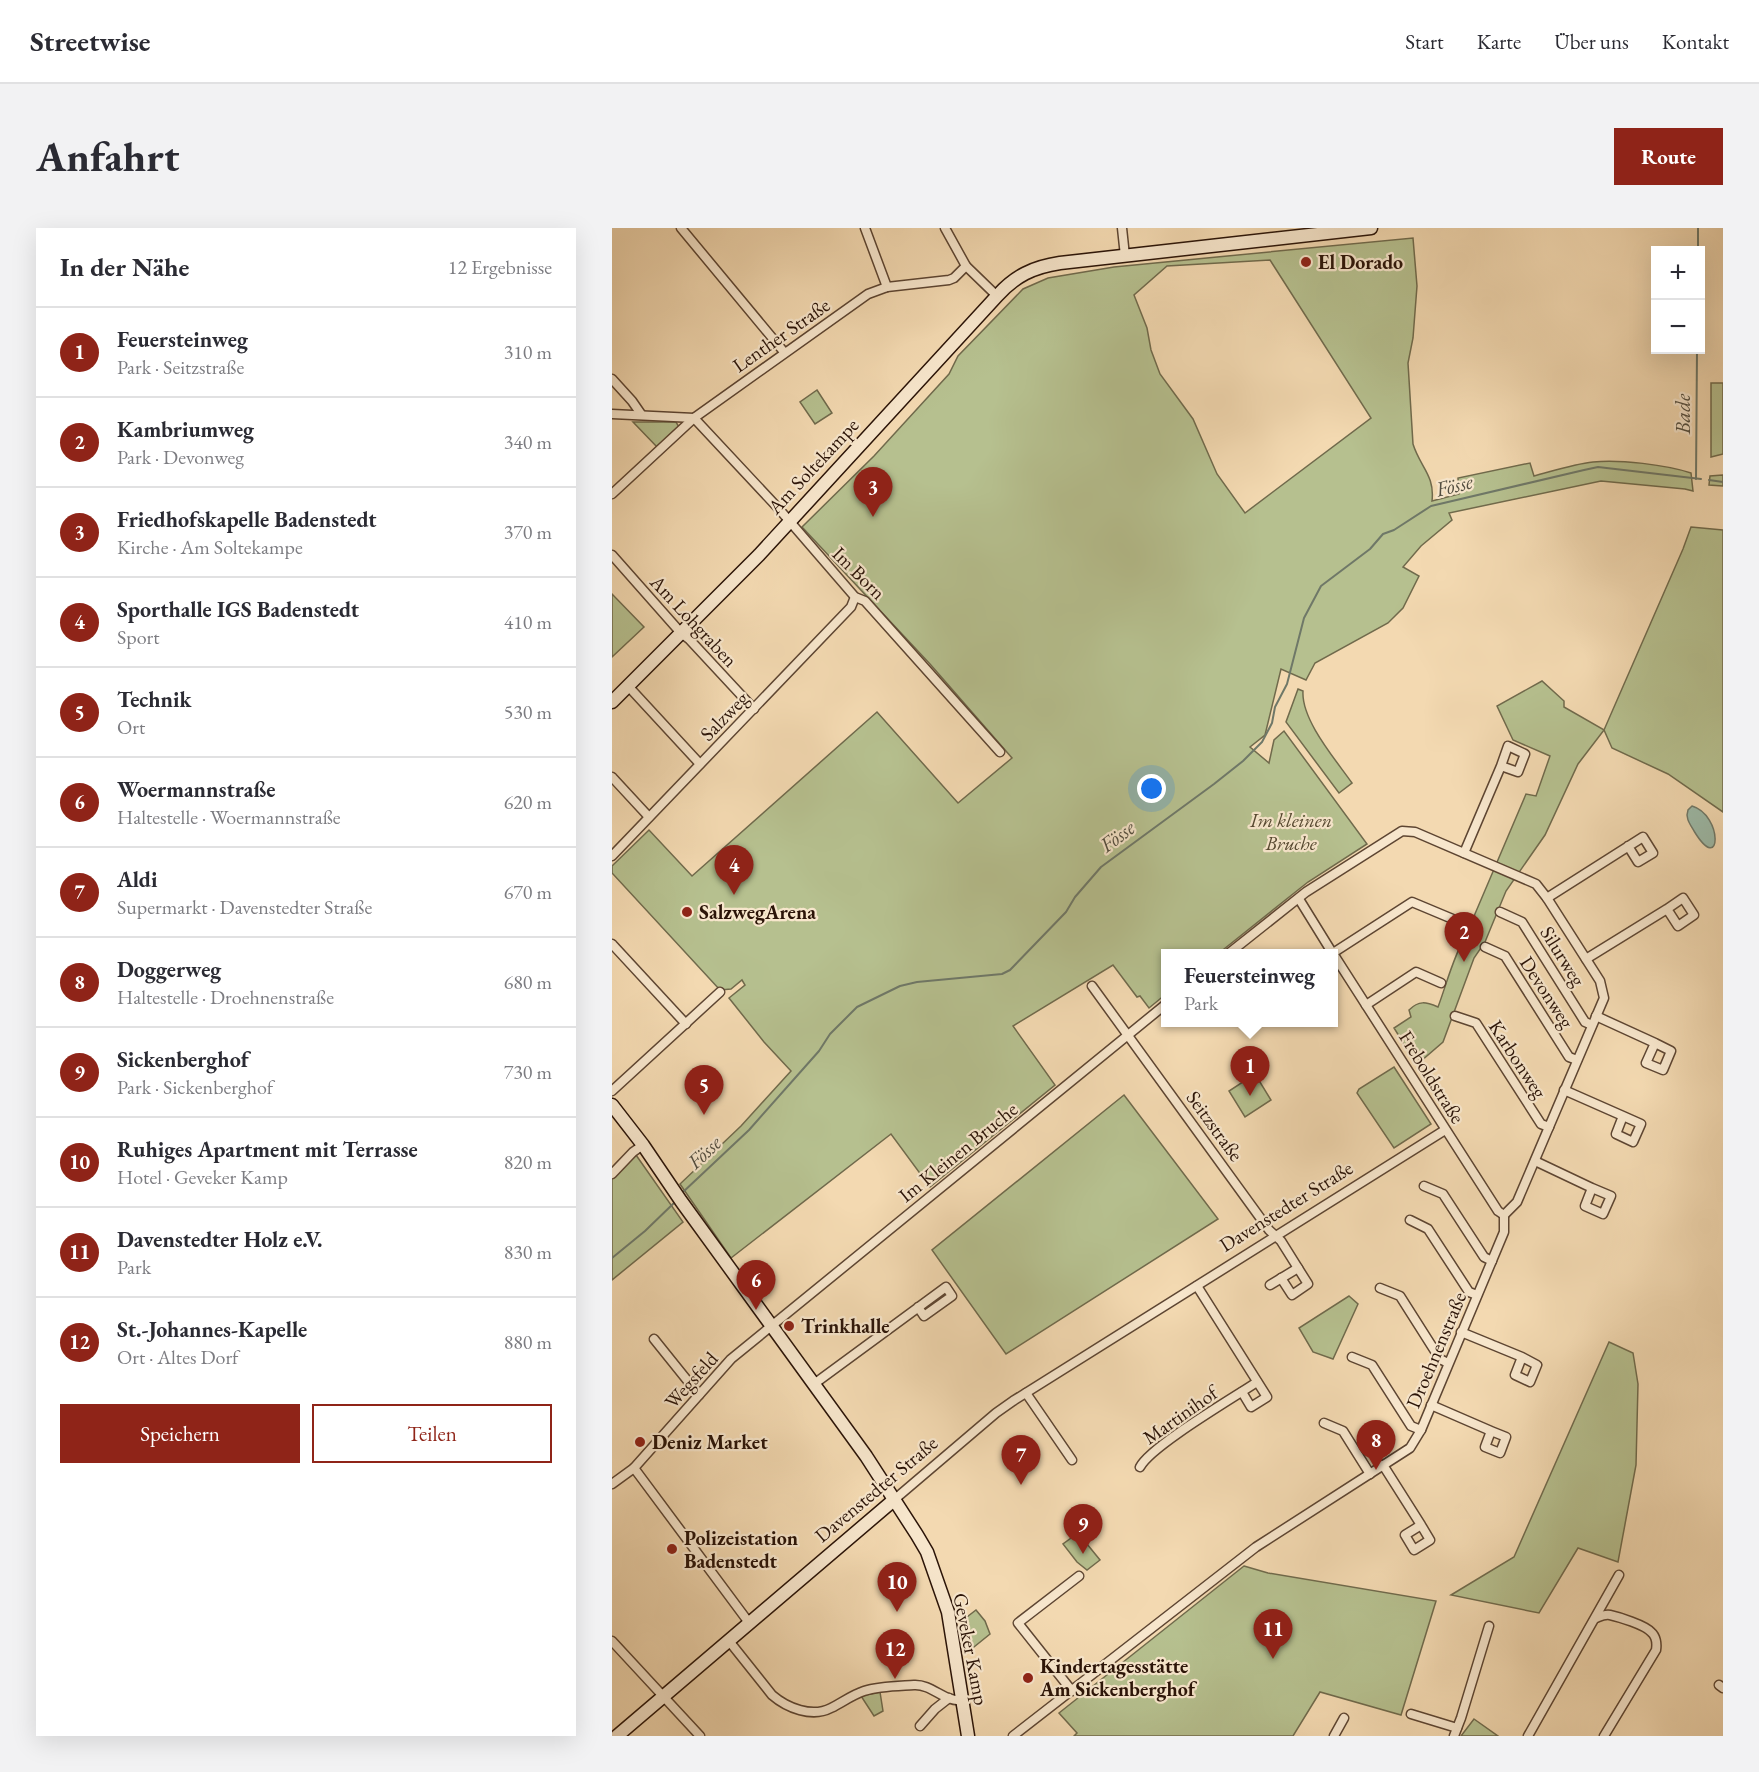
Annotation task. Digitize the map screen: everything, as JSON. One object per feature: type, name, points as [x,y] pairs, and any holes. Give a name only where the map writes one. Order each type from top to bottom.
[{"type":"street","points":[[681,228],[784,352]]},
{"type":"street","points":[[866,228],[887,287]]},
{"type":"street","points":[[945,228],[966,266],[997,296]]},
{"type":"street","points":[[1122,228],[1125,256]]},
{"type":"street","name":"Am Soltekampe","points":[[612,702],[759,555],[997,296],[1019,276],[1047,265],[1371,228]]},
{"type":"street","name":"Lenther Straße","points":[[612,494],[694,417],[868,294],[887,287],[949,280],[966,266]]},
{"type":"street","points":[[612,379],[632,401],[640,414]]},
{"type":"street","points":[[612,414],[694,417]]},
{"type":"street","name":"Im Born","points":[[694,417],[779,509],[855,597],[865,601],[999,752]]},
{"type":"street","name":"Am Lohgraben","points":[[612,555],[753,709]]},
{"type":"street","name":"Salzweg","points":[[612,856],[851,608],[855,597]]},
{"type":"street","points":[[628,686],[700,764]]},
{"type":"street","points":[[1234,949],[1306,892],[1402,831],[1415,832],[1464,853],[1501,766]]},
{"type":"street","points":[[612,777],[649,817]]},
{"type":"street","points":[[1547,898],[1628,846]]},
{"type":"street","name":"Droehnenstraße","points":[[1012,1736],[1256,1547],[1410,1448],[1421,1430],[1504,1232],[1504,1215],[1517,1202],[1604,998],[1600,981],[1536,884],[1464,853]]},
{"type":"street","name":"Freboldstraße","points":[[1299,899],[1330,949]]},
{"type":"street","points":[[1338,951],[1412,903],[1467,925]]},
{"type":"street","points":[[1586,959],[1666,909]]},
{"type":"street","name":"Silurweg","points":[[1500,912],[1522,922],[1585,1022],[1594,1021]]},
{"type":"street","points":[[612,944],[686,1024]]},
{"type":"street","name":"Devonweg","points":[[1485,947],[1505,956],[1569,1057],[1577,1060]]},
{"type":"street","name":"Freboldstraße","points":[[1338,962],[1498,1211],[1504,1215]]},
{"type":"street","points":[[1366,1005],[1416,972],[1441,983]]},
{"type":"street","name":"Seitzstraße","points":[[1092,987],[1298,1268]]},
{"type":"street","points":[[612,1091],[720,992]]},
{"type":"street","name":"Im Kleinen Bruche","points":[[772,1326],[1161,1008]]},
{"type":"street","name":"Karbonweg","points":[[1455,1016],[1476,1023],[1541,1124],[1549,1127]]},
{"type":"street","points":[[1594,1021],[1655,1043]]},
{"type":"street","points":[[1564,1090],[1623,1116]]},
{"type":"street","name":"Geveker Kamp","points":[[612,1105],[814,1384],[897,1503],[927,1552],[942,1594],[951,1629],[955,1699],[968,1736]]},
{"type":"street","name":"Davenstedter Straße","points":[[617,1736],[897,1503],[996,1413],[1445,1130]]},
{"type":"street","points":[[612,1174],[643,1145]]},
{"type":"street","points":[[1535,1161],[1592,1188]]},
{"type":"street","points":[[1424,1186],[1443,1194],[1484,1257],[1492,1261]]},
{"type":"street","points":[[1410,1220],[1428,1229],[1469,1292],[1477,1295]]},
{"type":"street","points":[[1270,1285],[1281,1278],[1298,1268],[1308,1284],[1292,1295],[1281,1278]]},
{"type":"street","points":[[1197,1286],[1257,1382]]},
{"type":"street","points":[[1380,1288],[1400,1296],[1440,1359],[1448,1363]]},
{"type":"street","points":[[814,1384],[918,1307]]},
{"type":"street","name":"Wegsfeld","points":[[612,1484],[634,1468],[731,1359],[772,1326]]},
{"type":"street","points":[[1461,1332],[1522,1358]]},
{"type":"street","points":[[654,1339],[699,1395]]},
{"type":"street","points":[[1352,1357],[1372,1365],[1411,1426],[1421,1430]]},
{"type":"street","name":"Martinihof","points":[[1140,1467],[1144,1460],[1160,1448],[1242,1392],[1257,1382],[1267,1397],[1251,1407],[1242,1392]]},
{"type":"street","points":[[1026,1393],[1072,1460]]},
{"type":"street","points":[[1431,1405],[1491,1431]]},
{"type":"street","points":[[1324,1423],[1342,1431],[1370,1474]]},
{"type":"street","points":[[1383,1465],[1421,1525]]},
{"type":"street","points":[[634,1468],[750,1624]]},
{"type":"street","points":[[1527,1736],[1619,1575]]},
{"type":"street","points":[[1072,1691],[1018,1623],[1079,1576]]},
{"type":"street","points":[[1596,1618],[1610,1615],[1644,1627],[1651,1632],[1657,1645],[1604,1736]]},
{"type":"street","points":[[1411,1714],[1455,1732],[1489,1626]]},
{"type":"street","points":[[612,1641],[700,1736]]},
{"type":"street","points":[[729,1641],[772,1695],[779,1701],[803,1711],[822,1712],[853,1695],[871,1689],[922,1684],[955,1699]]},
{"type":"street","points":[[920,1726],[935,1709],[955,1699]]},
{"type":"street","points":[[1334,1736],[1344,1718]]},
{"type":"green space","name":"Im kleinen Bruche","points":[[1413,238],[1417,286],[1413,338],[1408,363],[1413,444],[1431,484],[1432,501],[1459,494],[1458,478],[1530,463],[1534,476],[1593,462],[1616,461],[1656,465],[1691,473],[1693,491],[1601,481],[1449,513],[1452,520],[1421,546],[1403,567],[1419,576],[1403,608],[1388,623],[1315,663],[1306,680],[1281,669],[1265,735],[1250,747],[1269,763],[1274,740],[1284,731],[1367,844],[1308,882],[1224,949],[1161,949],[1161,998],[1149,1008],[1140,996],[1137,997],[1113,965],[1013,1026],[1055,1085],[930,1187],[891,1134],[731,1258],[680,1184],[741,1126],[791,1071],[764,1042],[729,998],[745,985],[742,980],[731,989],[720,990],[612,873],[612,866],[649,830],[692,876],[877,712],[958,803],[1012,758],[930,664],[802,527],[874,456],[949,374],[958,356],[1023,289],[1048,278],[1114,267]],"holes":[[[1270,260],[1371,418],[1245,513],[1217,474],[1193,419],[1160,374],[1151,350],[1147,328],[1134,295],[1167,266]]]},
{"type":"green space","points":[[1711,383],[1723,383],[1723,454],[1711,457]]},
{"type":"green space","points":[[817,390],[832,413],[815,424],[800,402]]},
{"type":"green space","points":[[633,422],[676,422],[679,427],[657,447]]},
{"type":"green space","points":[[1723,475],[1723,486],[1709,485],[1710,476]]},
{"type":"green space","points":[[1691,527],[1723,530],[1723,812],[1668,774],[1612,748],[1604,730]]},
{"type":"green space","points":[[612,594],[644,627],[612,657]]},
{"type":"green space","points":[[1542,681],[1564,701],[1564,707],[1604,730],[1578,764],[1545,835],[1506,891],[1485,942],[1474,958],[1443,1042],[1421,1061],[1407,1049],[1394,1028],[1411,1017],[1409,1010],[1419,1003],[1438,1007],[1457,952],[1526,794],[1536,796],[1550,756],[1513,740],[1497,706]]},
{"type":"green space","points":[[1298,689],[1303,691],[1304,702],[1313,727],[1352,783],[1339,793],[1286,722]]},
{"type":"green space","points":[[1394,1067],[1431,1124],[1394,1148],[1357,1093],[1359,1089]]},
{"type":"green space","points":[[1255,1074],[1271,1100],[1245,1117],[1229,1091]]},
{"type":"green space","points":[[1124,1095],[1218,1219],[1006,1354],[932,1250]]},
{"type":"green space","points":[[636,1155],[683,1222],[612,1280],[612,1179]]},
{"type":"green space","points":[[1349,1296],[1358,1304],[1333,1359],[1313,1352],[1299,1328]]},
{"type":"green space","points":[[1609,1342],[1633,1353],[1638,1384],[1636,1465],[1618,1562],[1578,1548],[1539,1613],[1451,1595],[1514,1557]]},
{"type":"green space","points":[[1078,1533],[1100,1560],[1087,1570],[1077,1562],[1063,1544]]},
{"type":"green space","points":[[1244,1566],[1268,1573],[1436,1601],[1401,1715],[1320,1692],[1293,1736],[1074,1736],[1077,1733],[1059,1713]]},
{"type":"green space","points":[[976,1610],[985,1621],[990,1634],[969,1651],[963,1620]]},
{"type":"green space","points":[[880,1692],[883,1711],[874,1716],[861,1696]]},
{"type":"green space","points":[[1474,1719],[1498,1736],[1461,1736]]},
{"type":"shaded area","points":[[1692,806],[1702,812],[1714,830],[1714,846],[1710,848],[1703,844],[1688,821],[1687,813]]},
{"type":"waterway","name":"Bade","points":[[1698,228],[1698,246]]},
{"type":"waterway","name":"Bade","points":[[1696,479],[1697,354]]},
{"type":"waterway","name":"Fösse","points":[[682,1193],[749,1130],[819,1051],[830,1034],[857,1007],[900,986],[917,982],[1002,974],[1010,970],[1066,912],[1075,897],[1101,867],[1243,761],[1262,742],[1272,723],[1275,707],[1287,684],[1304,618],[1321,586],[1370,549],[1383,534],[1394,530],[1431,506],[1598,467],[1701,479]]},
{"type":"waterway","name":"Fösse","points":[[1709,480],[1723,482]]},
{"type":"waterway","name":"Fösse","points":[[612,1258],[675,1202]]},
{"type":"place","name":"El Dorado","points":[[1306,262]]},
{"type":"place","name":"Friedhofskapelle Badenstedt","points":[[873,517]]},
{"type":"place","name":"Sporthalle IGS Badenstedt","points":[[734,895]]},
{"type":"place","name":"SalzwegArena","points":[[687,912]]},
{"type":"place","name":"Kambriumweg","points":[[1464,962]]},
{"type":"place","name":"Feuersteinweg","points":[[1250,1096]]},
{"type":"place","name":"Technik","points":[[704,1115]]},
{"type":"place","name":"Woermannstraße","points":[[756,1310]]},
{"type":"place","name":"Trinkhalle","points":[[789,1326]]},
{"type":"place","name":"Deniz Market","points":[[640,1442]]},
{"type":"place","name":"Doggerweg","points":[[1376,1470]]},
{"type":"place","name":"Aldi","points":[[1021,1485]]},
{"type":"place","name":"Polizeistation Badenstedt","points":[[672,1549]]},
{"type":"place","name":"Sickenberghof","points":[[1083,1554]]},
{"type":"place","name":"Ruhiges Apartment mit Terrasse","points":[[897,1612]]},
{"type":"place","name":"Davenstedter Holz e.V.","points":[[1273,1659]]},
{"type":"place","name":"Kindertagesstätte Am Sickenberghof","points":[[1028,1678]]},
{"type":"place","name":"St.-Johannes-Kapelle","points":[[895,1679]]}]
